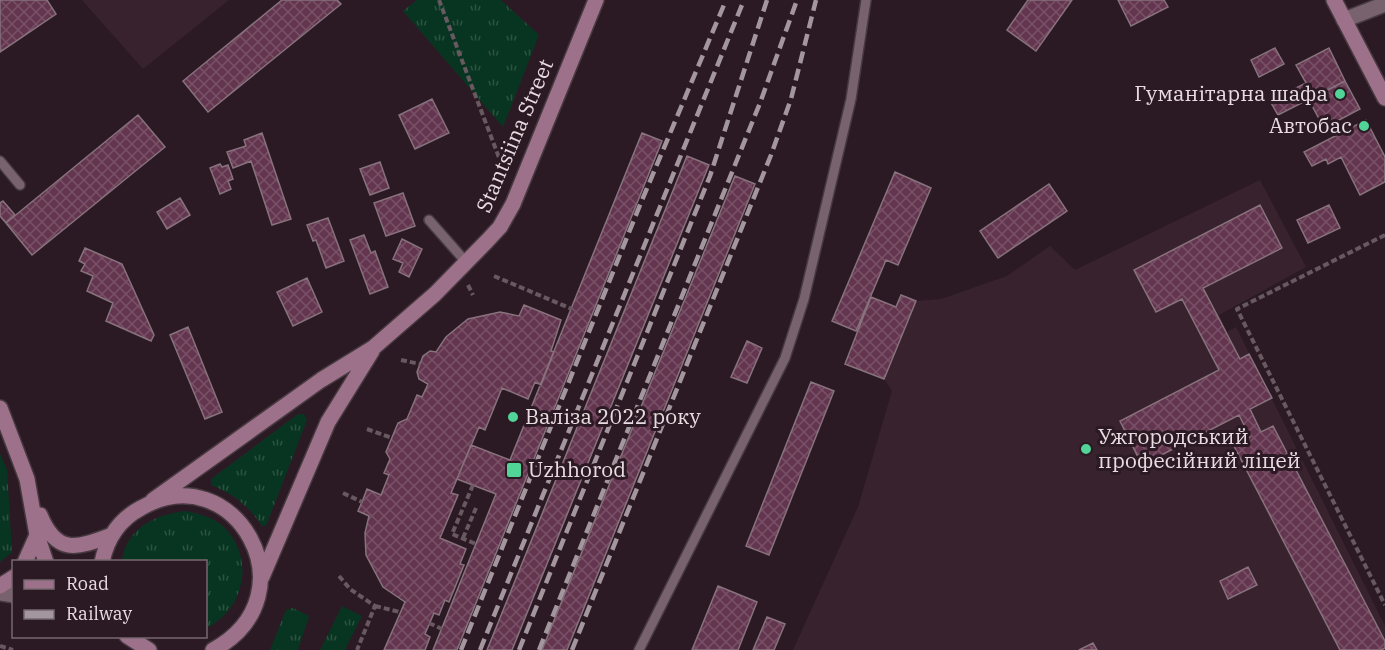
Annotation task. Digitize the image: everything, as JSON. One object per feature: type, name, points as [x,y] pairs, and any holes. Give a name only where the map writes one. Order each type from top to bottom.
[{"type":"main road","name":"Stantsiina Street","points":[[112,535],[129,514],[153,501],[321,380],[373,348],[466,262],[500,227],[513,204],[596,0]]},
{"type":"main road","points":[[1334,0],[1385,98]]},
{"type":"main road","name":"Stantsiina Street","points":[[262,577],[328,422],[373,348]]},
{"type":"main road","points":[[0,408],[24,469],[34,505],[37,535],[46,560]]},
{"type":"main road","points":[[153,501],[186,497],[218,505],[236,518],[250,535],[259,555],[262,577],[253,613],[242,629],[228,642],[213,650]]},
{"type":"main road","points":[[34,505],[48,534],[61,544],[84,545],[112,535]]},
{"type":"main road","points":[[25,560],[37,535]]},
{"type":"main road","points":[[102,560],[112,535]]},
{"type":"main road","points":[[130,638],[149,650]]},
{"type":"street","points":[[1344,20],[1385,4]]},
{"type":"lane","points":[[639,650],[785,358],[804,299],[851,99],[866,0]]},
{"type":"lane","points":[[0,161],[20,184]]},
{"type":"lane","points":[[429,220],[466,262]]},
{"type":"path","points":[[439,0],[503,168]]},
{"type":"path","points":[[1385,235],[1237,309],[1385,606]]},
{"type":"path","points":[[494,276],[572,309]]},
{"type":"path","points":[[466,282],[473,295]]},
{"type":"path","points":[[401,360],[420,364]]},
{"type":"path","points":[[367,429],[392,438]]},
{"type":"path","points":[[473,485],[452,534],[476,544]]},
{"type":"path","points":[[343,492],[362,502]]},
{"type":"path","points":[[463,538],[476,508]]},
{"type":"path","points":[[339,576],[350,589],[375,606],[400,612]]},
{"type":"path","points":[[357,650],[375,606]]},
{"type":"path","points":[[429,623],[442,629]]},
{"type":"path","points":[[0,645],[13,650]]},
{"type":"shaded area","points":[[82,0],[229,0],[143,69]]},
{"type":"shaded area","name":"Ужгородський професійний ліцей","points":[[1260,180],[1306,267],[1219,315],[1227,332],[1236,327],[1385,626],[1385,650],[793,650],[858,507],[892,391],[884,379],[916,301],[941,299],[1007,276],[1050,246],[1075,270]]},
{"type":"green space","points":[[417,0],[501,0],[539,35],[503,127],[403,11]]},
{"type":"green space","points":[[298,414],[304,414],[307,420],[266,526],[262,526],[240,501],[211,485],[211,479]]},
{"type":"green space","points":[[0,454],[7,469],[12,552],[0,562]]},
{"type":"green space","points":[[186,511],[206,516],[220,524],[234,540],[240,554],[241,583],[237,597],[219,620],[207,627],[207,560],[122,560],[129,540],[136,531],[154,519]]},
{"type":"green space","points":[[342,606],[362,616],[345,650],[320,650]]},
{"type":"green space","points":[[293,608],[309,616],[298,650],[270,650],[286,610]]},
{"type":"building","points":[[0,0],[47,0],[56,14],[0,52]]},
{"type":"building","points":[[282,0],[337,0],[341,4],[208,112],[183,81]]},
{"type":"building","points":[[1028,0],[1072,0],[1036,51],[1007,30]]},
{"type":"building","points":[[1118,0],[1164,0],[1168,7],[1131,26]]},
{"type":"building","points":[[1275,48],[1284,64],[1259,77],[1251,60]]},
{"type":"building","points":[[1329,48],[1345,81],[1278,115],[1270,101],[1306,83],[1296,65]]},
{"type":"building","points":[[1345,81],[1360,109],[1324,128],[1309,100]]},
{"type":"building","points":[[432,99],[449,133],[415,149],[399,115]]},
{"type":"building","points":[[138,115],[165,147],[32,255],[6,223]]},
{"type":"building","points":[[1366,120],[1385,157],[1385,182],[1360,195],[1341,157],[1328,164],[1326,159],[1312,166],[1304,152]]},
{"type":"building","points":[[262,133],[291,219],[272,225],[251,161],[233,168],[227,152],[246,146],[244,140]]},
{"type":"building","points":[[642,133],[662,141],[457,650],[433,650],[496,494],[457,479],[471,445],[510,460]]},
{"type":"building","points":[[687,156],[709,165],[512,650],[487,650]]},
{"type":"building","points":[[380,162],[389,188],[370,195],[360,169]]},
{"type":"building","points":[[220,164],[222,167],[228,165],[233,179],[228,181],[231,189],[220,194],[210,168]]},
{"type":"building","points":[[895,172],[931,188],[898,265],[886,260],[856,331],[832,321]]},
{"type":"building","points":[[735,176],[755,184],[567,650],[542,650]]},
{"type":"building","points":[[1049,184],[1067,211],[998,258],[980,231]]},
{"type":"building","points":[[403,193],[415,226],[386,236],[374,203]]},
{"type":"building","points":[[180,198],[190,215],[167,229],[157,212]]},
{"type":"building","points":[[3,201],[15,215],[6,223],[0,216],[0,203]]},
{"type":"building","points":[[1260,205],[1282,248],[1203,288],[1240,359],[1249,354],[1272,398],[1250,409],[1261,432],[1273,426],[1385,641],[1385,648],[1381,650],[1340,650],[1234,446],[1250,437],[1239,415],[1142,465],[1120,421],[1219,370],[1182,299],[1156,312],[1134,270]]},
{"type":"building","points":[[1329,205],[1340,228],[1308,243],[1297,220]]},
{"type":"building","points":[[328,218],[344,261],[326,268],[316,240],[313,241],[307,225]]},
{"type":"building","points":[[364,235],[371,253],[375,251],[388,287],[370,294],[350,240]]},
{"type":"building","points":[[402,239],[422,249],[409,277],[399,272],[403,263],[393,259]]},
{"type":"building","points":[[85,248],[122,264],[154,335],[151,341],[106,321],[113,303],[87,291],[93,276],[81,271],[85,264],[79,261]]},
{"type":"building","points":[[307,278],[322,312],[293,326],[277,292]]},
{"type":"building","points":[[901,295],[916,301],[884,379],[845,364],[871,297],[896,307]]},
{"type":"building","points":[[524,305],[561,320],[551,351],[554,352],[541,385],[535,382],[528,399],[502,388],[485,430],[479,427],[451,493],[458,495],[440,538],[466,549],[460,564],[464,565],[449,602],[445,600],[439,615],[434,613],[425,634],[430,637],[425,650],[384,650],[405,602],[383,587],[366,555],[365,533],[369,516],[358,511],[367,489],[381,495],[389,475],[384,473],[390,459],[386,452],[398,423],[407,419],[417,395],[422,397],[428,384],[419,379],[417,372],[423,356],[430,351],[436,352],[446,337],[468,319],[500,312],[519,316]]},
{"type":"building","points":[[188,327],[222,412],[205,419],[170,335]]},
{"type":"building","points":[[747,341],[762,348],[747,383],[731,377]]},
{"type":"building","points":[[811,382],[834,391],[769,555],[746,546]]},
{"type":"building","points":[[1248,567],[1257,585],[1228,599],[1220,581]]},
{"type":"building","points":[[718,586],[757,602],[738,650],[692,650]]},
{"type":"building","points":[[767,617],[785,624],[774,650],[753,650]]},
{"type":"building","points":[[1093,643],[1097,650],[1079,650]]},
{"type":"railway","points":[[461,650],[640,205],[726,0]]},
{"type":"railway","points":[[480,650],[744,0]]},
{"type":"railway","points":[[519,650],[710,176],[767,0]]},
{"type":"railway","points":[[539,650],[760,103],[797,0]]},
{"type":"railway","points":[[572,650],[771,155],[791,99],[816,0]]},
{"type":"place","name":"Гуманітарна шафа","points":[[1340,94]]},
{"type":"place","name":"Автобас","points":[[1364,126]]},
{"type":"place","name":"Валіза 2022 року","points":[[513,417]]},
{"type":"place","name":"Ужгородський професійний ліцей","points":[[1086,449]]},
{"type":"place","name":"Uzhhorod","points":[[514,470]]}]
